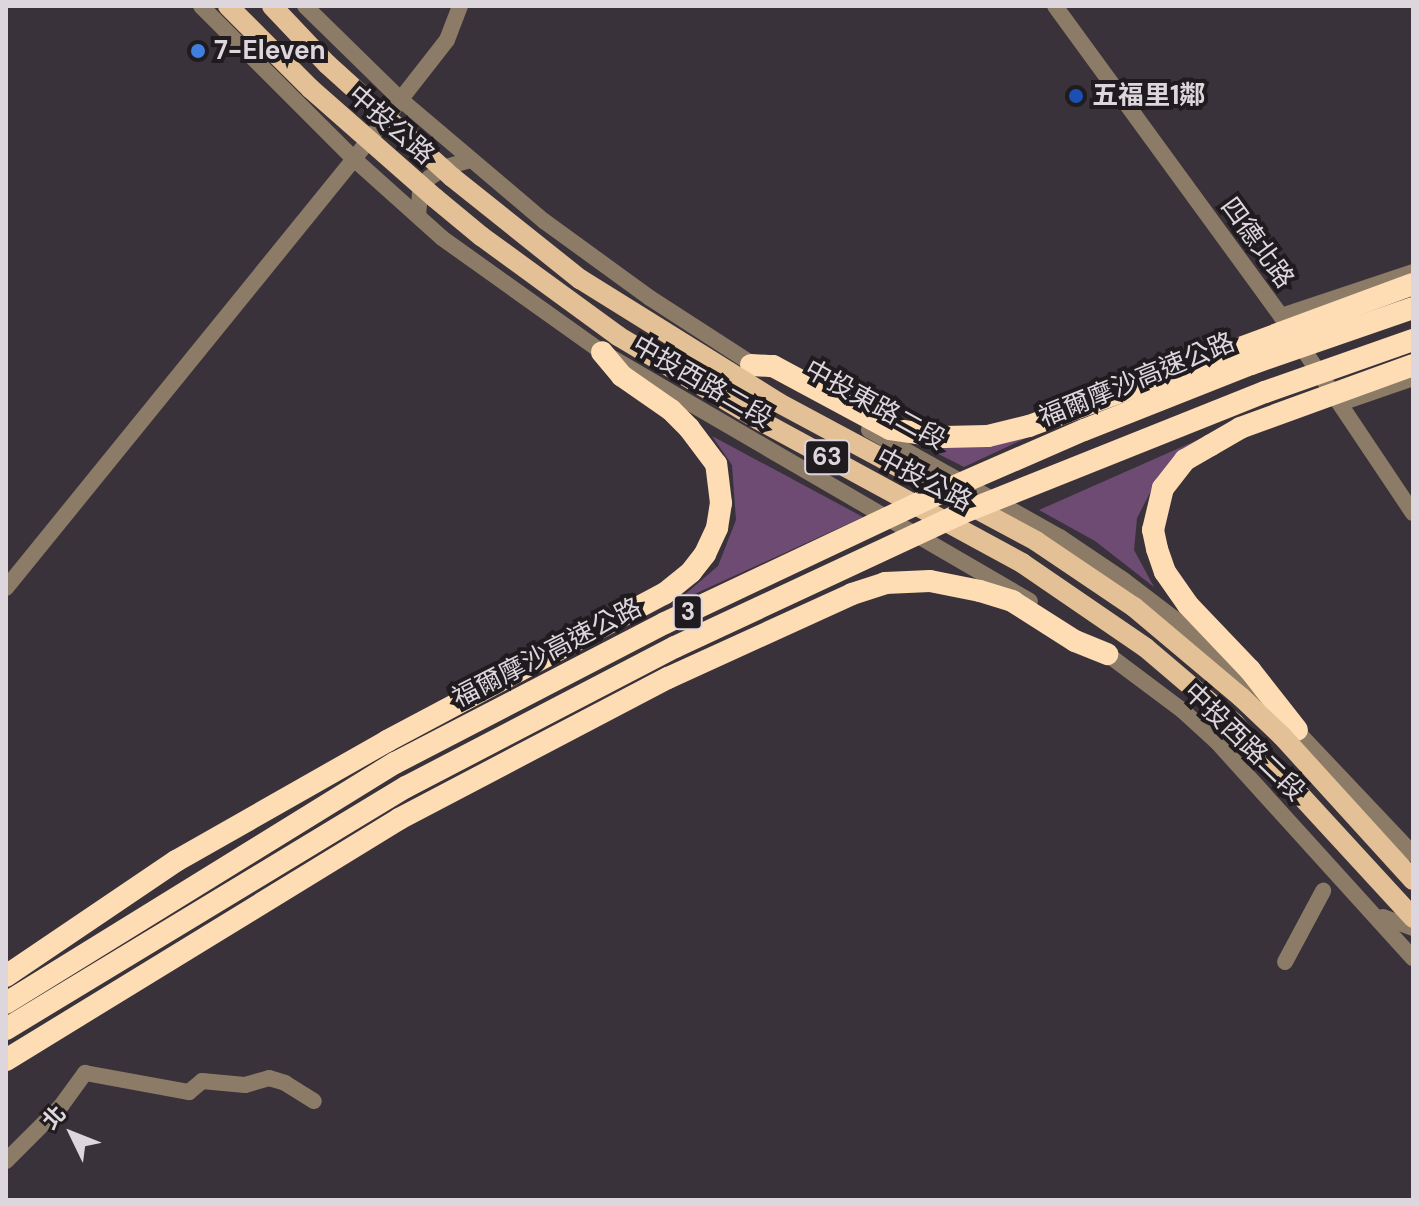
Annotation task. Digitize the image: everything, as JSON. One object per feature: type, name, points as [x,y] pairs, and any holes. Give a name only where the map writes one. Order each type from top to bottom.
[{"type":"highway","points":[[751,365],[773,366],[890,429],[944,437],[988,436],[1029,426],[1413,284]]},
{"type":"highway","name":"福爾摩沙高速公路","points":[[6,1003],[395,763],[665,623],[948,489],[1084,430],[1251,364],[1413,308]]},
{"type":"highway","name":"福爾摩沙高速公路","points":[[6,1029],[406,787],[675,647],[1002,496],[1265,392],[1413,340]]},
{"type":"highway","points":[[6,976],[176,861],[387,741],[664,594],[691,572],[705,554],[717,528],[720,481],[716,464],[671,410],[622,376],[602,352]]},
{"type":"highway","points":[[1297,730],[1250,670],[1181,596],[1165,572],[1153,530],[1163,488],[1185,460],[1240,428],[1413,365]]},
{"type":"highway","points":[[6,1060],[399,819],[533,747],[809,611],[885,583],[930,581],[1012,601],[1075,641],[1107,654]]},
{"type":"main road","name":"中投公路","points":[[228,6],[311,89],[435,198],[481,236],[605,327],[745,412],[1022,563],[1146,648],[1234,723],[1413,918]]},
{"type":"main road","name":"中投公路","points":[[272,6],[327,64],[452,177],[580,279],[779,403],[1036,541],[1134,607],[1272,726],[1413,880]]},
{"type":"street","name":"中投西路二段","points":[[201,6],[354,159],[442,238],[602,352],[1006,585],[1107,654],[1216,741],[1413,958]]},
{"type":"street","name":"中投東路二段","points":[[305,6],[400,99],[471,160],[544,221],[626,281],[751,365],[1060,537],[1180,623],[1297,730],[1413,854]]},
{"type":"street","points":[[6,588],[447,40],[460,6]]},
{"type":"street","name":"四德北路","points":[[1055,6],[1281,316],[1413,513]]},
{"type":"street","points":[[418,216],[420,191],[429,178],[446,167],[471,160]]},
{"type":"street","points":[[1281,316],[1413,272]]},
{"type":"street","points":[[1292,372],[1313,363]]},
{"type":"street","points":[[1341,403],[1413,378]]},
{"type":"street","points":[[1285,962],[1323,891]]},
{"type":"street","points":[[1374,913],[1413,928]]},
{"type":"street","points":[[6,1161],[61,1106],[85,1073],[189,1092],[202,1081],[245,1085],[269,1078],[285,1083],[314,1101]]},
{"type":"shaded area","points":[[712,436],[863,517],[675,603],[718,566],[736,520],[732,465]]},
{"type":"shaded area","points":[[1026,438],[964,467],[917,443]]},
{"type":"shaded area","points":[[1202,438],[1153,487],[1137,518],[1134,550],[1154,587],[1095,541],[1039,510]]},
{"type":"place","name":"7-Eleven","points":[[198,51]]},
{"type":"place","name":"五福里1鄰","points":[[1076,96]]}]
